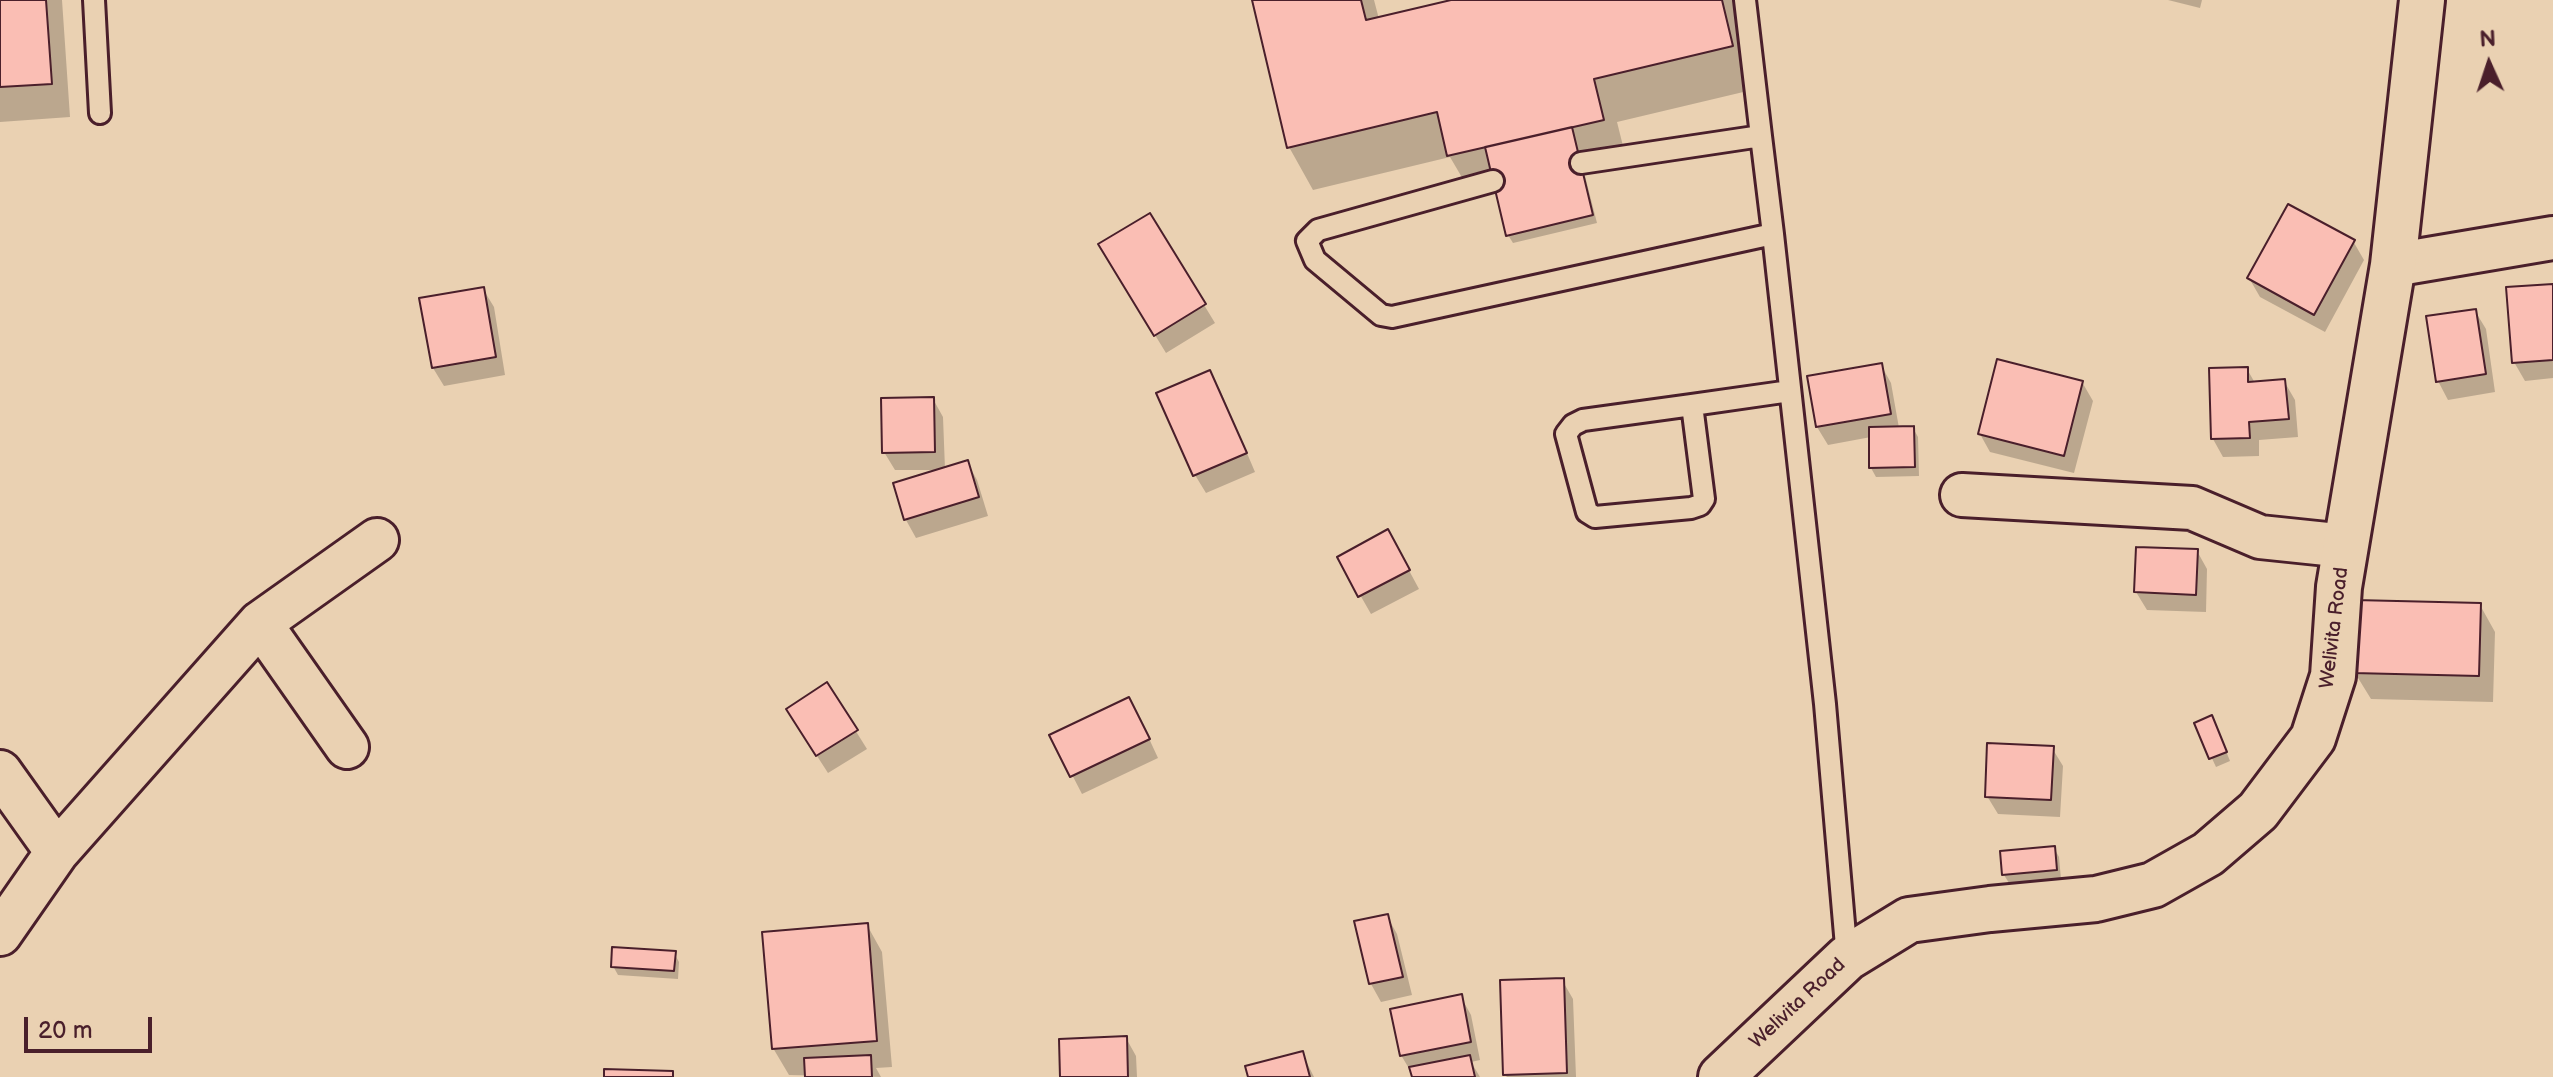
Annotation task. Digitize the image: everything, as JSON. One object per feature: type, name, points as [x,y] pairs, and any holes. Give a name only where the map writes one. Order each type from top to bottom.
[{"type":"street","name":"Welivita Road","points":[[1721,1077],[1847,958],[1909,920],[2096,899],[2153,885],[2208,854],[2258,811],[2313,738],[2333,676],[2339,587],[2393,265],[2422,0]]},
{"type":"street","points":[[2393,265],[2553,238]]},
{"type":"street","points":[[1962,495],[2192,508],[2260,537],[2346,546]]},
{"type":"street","points":[[0,934],[57,852],[260,623],[377,540]]},
{"type":"street","points":[[260,623],[347,747]]},
{"type":"street","points":[[0,772],[57,852]]},
{"type":"lane","points":[[94,0],[100,113]]},
{"type":"lane","points":[[1745,0],[1825,704],[1847,958]]},
{"type":"lane","points":[[1581,163],[1761,136]]},
{"type":"lane","points":[[1493,181],[1318,230],[1307,241],[1315,260],[1381,315],[1392,317],[1773,234]]},
{"type":"lane","points":[[1692,405],[1704,499],[1700,505],[1595,517],[1587,512],[1566,434],[1573,425],[1583,420],[1790,391]]},
{"type":"building","points":[[0,0],[46,0],[52,84],[0,87]]},
{"type":"building","points":[[1252,0],[1361,0],[1366,20],[1451,0],[1722,0],[1733,46],[1594,79],[1604,120],[1447,156],[1437,112],[1287,148]]},
{"type":"building","points":[[1572,127],[1593,215],[1506,236],[1485,147]]},
{"type":"building","points":[[2288,204],[2355,240],[2314,315],[2247,278]]},
{"type":"building","points":[[1150,213],[1206,304],[1154,336],[1098,244]]},
{"type":"building","points":[[2553,284],[2553,360],[2512,363],[2506,287]]},
{"type":"building","points":[[484,287],[496,357],[432,368],[419,298]]},
{"type":"building","points":[[2476,309],[2486,374],[2436,382],[2426,316]]},
{"type":"building","points":[[1997,359],[2083,381],[2064,456],[1978,434]]},
{"type":"building","points":[[1882,363],[1891,414],[1816,427],[1807,376]]},
{"type":"building","points":[[2248,367],[2248,382],[2285,379],[2289,419],[2249,422],[2250,438],[2211,439],[2209,368]]},
{"type":"building","points":[[1210,370],[1247,453],[1193,476],[1156,393]]},
{"type":"building","points":[[934,397],[935,452],[882,453],[881,398]]},
{"type":"building","points":[[1914,426],[1915,467],[1869,468],[1869,427]]},
{"type":"building","points":[[968,460],[979,497],[904,520],[893,483]]},
{"type":"building","points":[[1388,529],[1410,570],[1358,597],[1337,557]]},
{"type":"building","points":[[2136,547],[2198,549],[2196,595],[2134,592]]},
{"type":"building","points":[[2355,600],[2481,603],[2479,676],[2353,673]]},
{"type":"building","points":[[827,682],[858,730],[816,756],[786,709]]},
{"type":"building","points":[[1129,697],[1150,739],[1070,777],[1049,735]]},
{"type":"building","points":[[2212,715],[2227,752],[2209,759],[2194,723]]},
{"type":"building","points":[[1987,743],[2054,746],[2051,800],[1985,797]]},
{"type":"building","points":[[2055,846],[2057,870],[2002,875],[2000,851]]},
{"type":"building","points":[[1388,914],[1403,977],[1369,984],[1354,921]]},
{"type":"building","points":[[868,923],[877,1041],[772,1049],[762,932]]},
{"type":"building","points":[[612,947],[676,951],[674,971],[611,967]]},
{"type":"building","points":[[1564,978],[1567,1073],[1503,1075],[1500,980]]},
{"type":"building","points":[[1462,994],[1471,1042],[1400,1056],[1390,1009]]},
{"type":"building","points":[[1127,1036],[1128,1077],[1060,1077],[1059,1039]]},
{"type":"building","points":[[1303,1051],[1310,1077],[1248,1077],[1245,1066]]},
{"type":"building","points":[[871,1055],[872,1077],[805,1077],[804,1058]]},
{"type":"building","points":[[1470,1055],[1475,1077],[1412,1077],[1409,1067]]},
{"type":"building","points":[[604,1069],[673,1071],[673,1077],[604,1077]]}]
